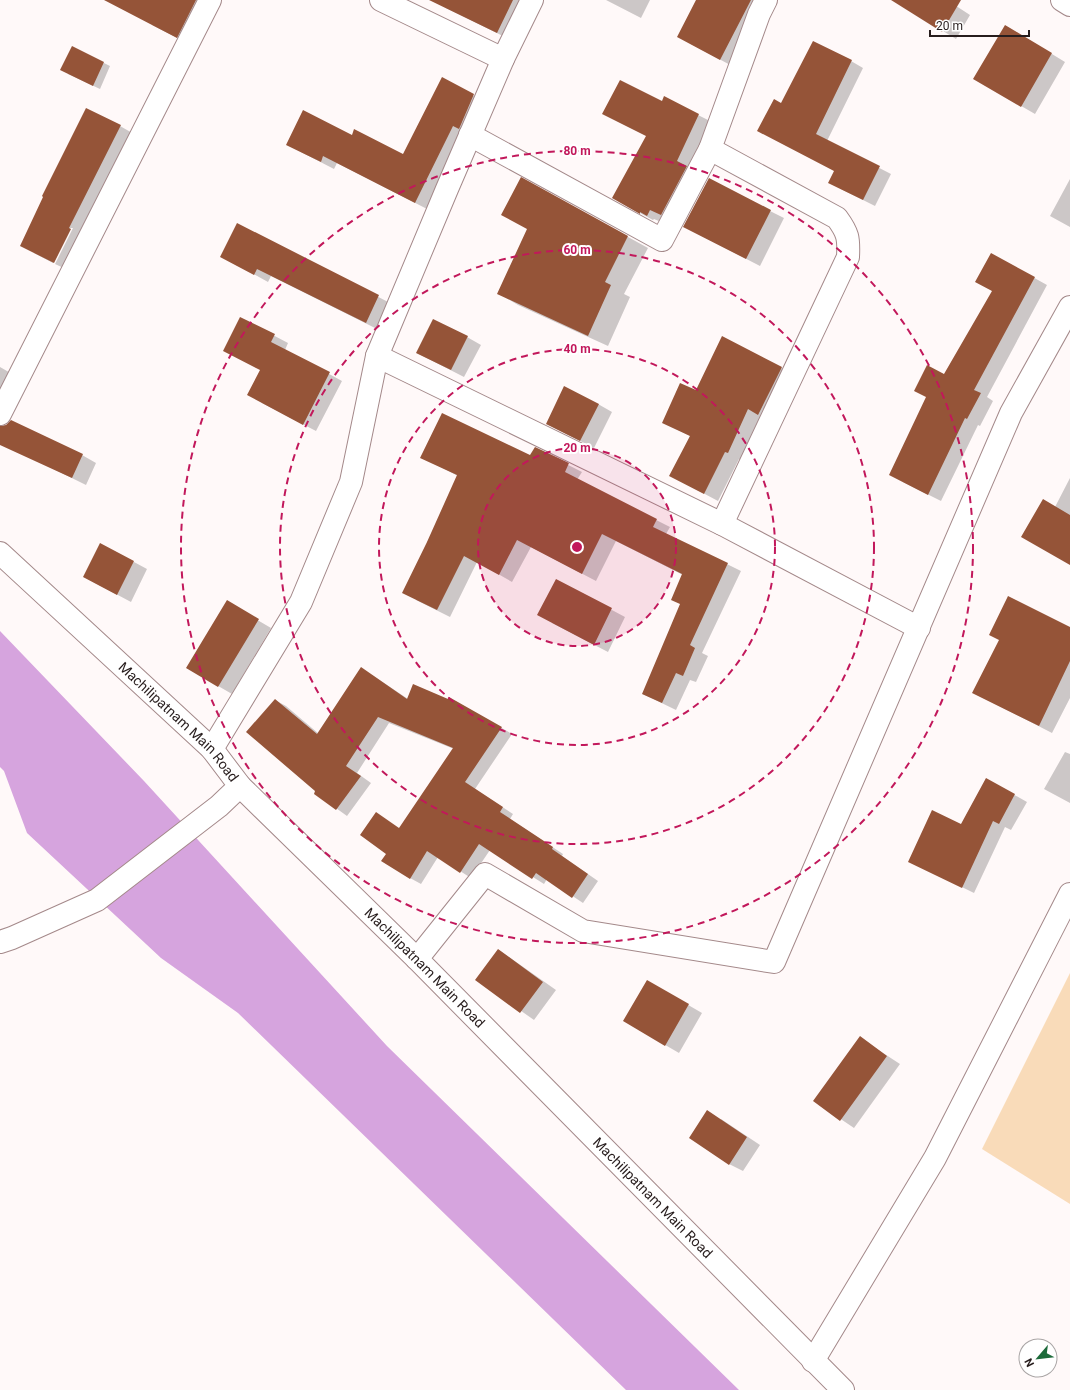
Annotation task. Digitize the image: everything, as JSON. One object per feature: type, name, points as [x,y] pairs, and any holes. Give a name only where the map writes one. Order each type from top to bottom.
[{"type":"street","points":[[0,414],[210,0]]},
{"type":"street","points":[[381,0],[503,59]]},
{"type":"street","points":[[212,749],[304,595],[351,482],[377,356],[503,59],[532,0]]},
{"type":"street","points":[[470,135],[662,240],[710,149],[759,14],[766,0]]},
{"type":"street","points":[[1062,0],[1070,5]]},
{"type":"street","points":[[710,149],[837,218],[845,228],[849,239],[848,257],[722,524]]},
{"type":"street","points":[[417,959],[485,874],[583,931],[774,962],[1011,413],[1070,307]]},
{"type":"street","points":[[377,356],[722,524],[919,628]]},
{"type":"street","name":"Machilipatnam Main Road","points":[[0,553],[212,749],[240,786],[417,959],[843,1390]]},
{"type":"street","points":[[0,942],[97,900],[219,806],[240,786]]},
{"type":"street","points":[[813,1360],[936,1158],[1070,894]]},
{"type":"shaded area","points":[[0,631],[144,781],[387,1046],[739,1390],[626,1390],[238,1013],[161,958],[27,833],[4,771],[0,767]]},
{"type":"shaded area","points":[[1070,973],[1070,1204],[982,1149]]},
{"type":"building","points":[[104,0],[196,0],[177,38]]},
{"type":"building","points":[[429,0],[513,0],[497,33]]},
{"type":"building","points":[[696,0],[751,0],[720,60],[677,37]]},
{"type":"building","points":[[891,0],[961,0],[942,32]]},
{"type":"building","points":[[1005,25],[1052,53],[1021,107],[973,79]]},
{"type":"building","points":[[813,41],[852,60],[816,134],[880,166],[863,200],[828,183],[834,171],[757,131],[774,99],[781,103]]},
{"type":"building","points":[[72,46],[104,62],[93,86],[60,70]]},
{"type":"building","points":[[442,77],[474,94],[459,129],[453,126],[415,203],[323,156],[321,162],[286,145],[303,110],[352,135],[354,129],[403,154]]},
{"type":"building","points":[[620,80],[662,101],[664,96],[699,114],[677,161],[687,166],[661,215],[650,210],[647,216],[640,212],[640,214],[612,198],[646,136],[602,114]]},
{"type":"building","points":[[86,108],[121,125],[69,228],[71,229],[54,263],[20,246],[43,197],[42,196]]},
{"type":"building","points":[[521,177],[628,236],[605,282],[611,285],[588,336],[497,294],[527,229],[501,215]]},
{"type":"building","points":[[709,178],[771,210],[746,259],[683,227]]},
{"type":"building","points":[[237,223],[379,295],[366,323],[257,269],[254,275],[220,257]]},
{"type":"building","points":[[991,253],[1035,277],[974,390],[981,393],[967,419],[965,418],[928,495],[889,475],[926,397],[914,391],[927,365],[944,374],[992,291],[975,282]]},
{"type":"building","points":[[240,317],[275,334],[271,342],[330,372],[303,425],[247,395],[260,370],[223,351]]},
{"type":"building","points":[[433,319],[468,336],[451,370],[416,353]]},
{"type":"building","points":[[722,336],[782,367],[758,415],[748,409],[728,453],[725,452],[704,494],[669,476],[690,436],[662,423],[680,383],[696,390]]},
{"type":"building","points":[[564,386],[599,404],[580,441],[546,424]]},
{"type":"building","points":[[442,413],[530,455],[535,447],[569,463],[565,472],[657,519],[653,527],[728,563],[690,645],[695,648],[683,676],[676,673],[662,703],[642,694],[680,604],[671,600],[682,574],[602,534],[582,574],[517,540],[499,575],[464,556],[437,610],[402,593],[457,475],[420,458]]},
{"type":"building","points":[[11,420],[83,454],[72,478],[0,445],[0,426],[6,425]]},
{"type":"building","points":[[1043,499],[1070,515],[1070,565],[1021,537]]},
{"type":"building","points":[[100,543],[134,561],[117,595],[83,577]]},
{"type":"building","points":[[556,579],[612,608],[594,645],[537,615]]},
{"type":"building","points":[[1008,596],[1070,627],[1070,661],[1039,726],[972,693],[999,640],[989,635]]},
{"type":"building","points":[[227,600],[259,619],[218,687],[186,668]]},
{"type":"building","points":[[361,667],[407,699],[413,684],[448,699],[449,697],[502,727],[465,782],[503,807],[500,812],[553,847],[552,849],[588,874],[572,898],[536,873],[532,879],[479,844],[460,873],[427,851],[410,879],[381,861],[386,854],[360,835],[376,812],[399,828],[453,748],[378,717],[346,766],[361,776],[336,810],[314,794],[315,791],[246,732],[275,699],[317,734]]},
{"type":"building","points":[[986,778],[1015,794],[999,824],[993,821],[962,888],[908,862],[932,810],[961,824]]},
{"type":"building","points":[[498,949],[543,982],[520,1013],[475,980]]},
{"type":"building","points":[[647,980],[689,1004],[665,1046],[623,1021]]},
{"type":"building","points":[[860,1036],[887,1056],[840,1121],[813,1101]]},
{"type":"building","points":[[707,1110],[747,1137],[729,1165],[689,1138]]}]
